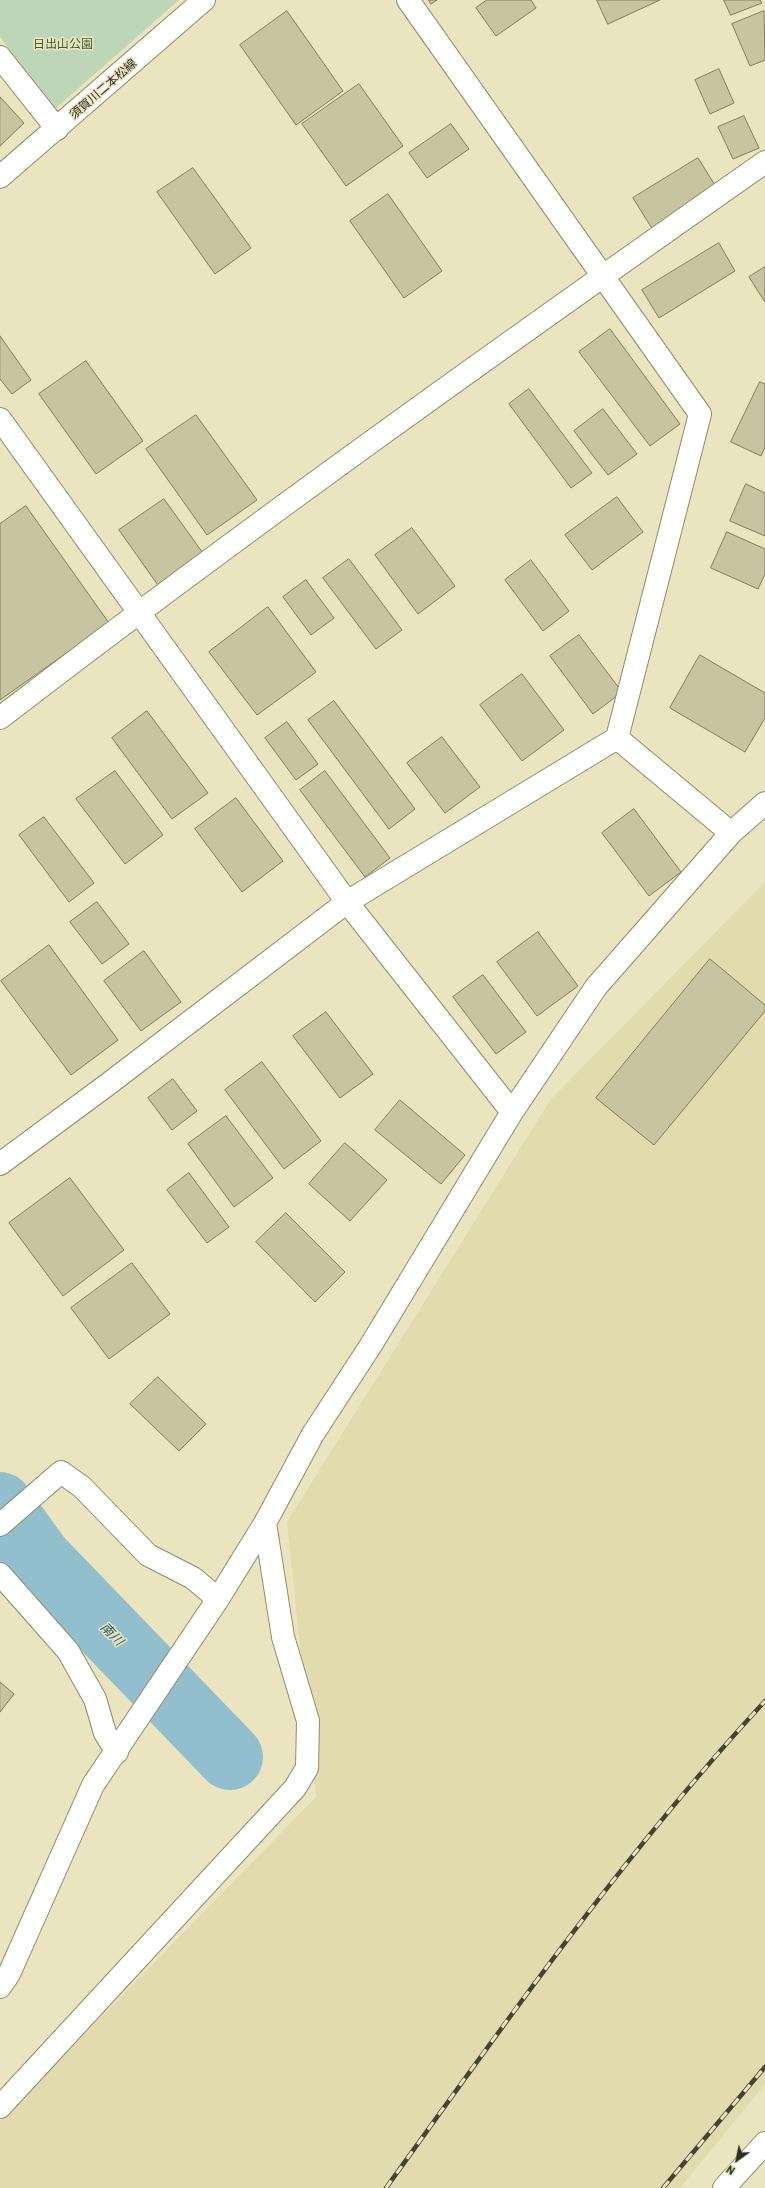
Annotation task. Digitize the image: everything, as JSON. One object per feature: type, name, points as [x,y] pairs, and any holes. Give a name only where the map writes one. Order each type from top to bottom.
[{"type":"street","name":"須賀川二本松線","points":[[0,177],[204,0]]},
{"type":"street","points":[[0,1164],[347,902],[617,738],[700,414],[604,275],[408,0]]},
{"type":"street","points":[[0,57],[57,129]]},
{"type":"street","points":[[0,718],[140,611],[604,275],[765,162]]},
{"type":"street","points":[[0,420],[140,611],[347,902],[512,1112]]},
{"type":"street","points":[[617,738],[731,833]]},
{"type":"street","points":[[0,1988],[9,1974],[93,1785],[117,1752],[218,1599],[265,1523],[313,1434],[371,1345],[512,1112],[596,987],[731,833],[765,803]]},
{"type":"street","points":[[0,1525],[61,1472],[82,1487],[148,1555],[193,1578],[218,1599]]},
{"type":"street","points":[[0,2107],[295,1788],[307,1768],[308,1721],[283,1637],[265,1523]]},
{"type":"street","points":[[0,1574],[68,1651],[95,1698],[105,1733],[117,1752]]},
{"type":"street","points":[[724,2188],[765,2142]]},
{"type":"shaded area","points":[[765,882],[765,2084],[680,2188],[0,2188],[0,2121],[316,1797],[287,1522],[551,1099]]},
{"type":"green space","name":"日出山公園","points":[[0,0],[179,0],[56,108],[0,37]]},
{"type":"building","points":[[429,0],[437,0],[431,4]]},
{"type":"building","points":[[487,0],[531,0],[536,8],[496,36],[476,8]]},
{"type":"building","points":[[597,0],[660,0],[608,24]]},
{"type":"building","points":[[724,0],[760,0],[762,3],[731,15]]},
{"type":"building","points":[[287,11],[343,91],[296,125],[240,45]]},
{"type":"building","points":[[764,11],[765,60],[750,66],[732,24]]},
{"type":"building","points":[[719,69],[734,103],[710,114],[695,80]]},
{"type":"building","points":[[359,84],[403,146],[346,186],[302,124]]},
{"type":"building","points":[[0,97],[24,123],[0,146]]},
{"type":"building","points":[[744,116],[759,148],[733,159],[718,127]]},
{"type":"building","points":[[451,124],[469,149],[427,178],[409,153]]},
{"type":"building","points":[[698,158],[718,190],[653,230],[633,198]]},
{"type":"building","points":[[193,168],[251,248],[215,274],[157,192]]},
{"type":"building","points":[[388,194],[442,271],[404,298],[350,221]]},
{"type":"building","points":[[719,243],[735,271],[659,318],[642,290]]},
{"type":"building","points":[[765,267],[765,302],[749,277]]},
{"type":"building","points":[[610,329],[680,424],[650,446],[579,352]]},
{"type":"building","points":[[0,336],[31,380],[12,394],[0,379]]},
{"type":"building","points":[[86,361],[143,441],[96,474],[39,394]]},
{"type":"building","points":[[760,382],[765,384],[765,447],[761,456],[731,442]]},
{"type":"building","points":[[529,389],[592,473],[571,488],[509,404]]},
{"type":"building","points":[[603,409],[637,454],[608,475],[574,431]]},
{"type":"building","points":[[196,415],[257,500],[207,535],[146,449]]},
{"type":"building","points":[[746,484],[765,493],[765,536],[730,521]]},
{"type":"building","points":[[617,497],[643,532],[592,570],[565,535]]},
{"type":"building","points":[[164,499],[205,556],[160,588],[119,530]]},
{"type":"building","points":[[26,506],[109,623],[0,700],[0,524]]},
{"type":"building","points":[[412,528],[455,586],[418,614],[375,555]]},
{"type":"building","points":[[727,532],[765,549],[765,574],[758,589],[711,568]]},
{"type":"building","points":[[349,559],[402,630],[376,649],[323,578]]},
{"type":"building","points":[[531,560],[569,611],[543,631],[505,580]]},
{"type":"building","points":[[306,580],[334,618],[311,635],[283,597]]},
{"type":"building","points":[[268,607],[316,672],[257,715],[209,652]]},
{"type":"building","points":[[579,635],[622,692],[593,714],[550,656]]},
{"type":"building","points":[[700,655],[765,693],[765,718],[745,752],[670,708]]},
{"type":"building","points":[[522,674],[564,730],[522,761],[480,705]]},
{"type":"building","points":[[334,701],[415,809],[389,829],[308,720]]},
{"type":"building","points":[[147,711],[208,793],[172,819],[112,738]]},
{"type":"building","points":[[287,722],[318,764],[296,780],[265,738]]},
{"type":"building","points":[[442,737],[480,787],[445,813],[407,763]]},
{"type":"building","points":[[115,771],[163,835],[125,864],[76,799]]},
{"type":"building","points":[[325,771],[390,858],[365,877],[300,790]]},
{"type":"building","points":[[236,798],[283,861],[242,892],[195,829]]},
{"type":"building","points":[[634,809],[681,872],[649,896],[602,833]]},
{"type":"building","points":[[44,817],[94,883],[69,902],[19,835]]},
{"type":"building","points":[[97,902],[129,944],[102,964],[70,922]]},
{"type":"building","points":[[538,932],[578,986],[537,1016],[497,962]]},
{"type":"building","points":[[49,945],[118,1040],[71,1075],[1,981]]},
{"type":"building","points":[[144,951],[181,1002],[141,1031],[104,981]]},
{"type":"building","points":[[710,959],[765,1005],[765,1011],[654,1145],[596,1098]]},
{"type":"building","points":[[483,975],[526,1032],[496,1054],[453,997]]},
{"type":"building","points":[[326,1012],[373,1074],[340,1098],[293,1036]]},
{"type":"building","points":[[262,1062],[321,1141],[284,1169],[225,1090]]},
{"type":"building","points":[[173,1079],[197,1111],[172,1130],[148,1098]]},
{"type":"building","points":[[400,1100],[465,1155],[441,1184],[375,1130]]},
{"type":"building","points":[[226,1116],[273,1178],[234,1207],[188,1144]]},
{"type":"building","points":[[345,1143],[387,1180],[350,1221],[309,1184]]},
{"type":"building","points":[[189,1173],[229,1227],[207,1243],[167,1190]]},
{"type":"building","points":[[70,1178],[124,1250],[63,1296],[9,1223]]},
{"type":"building","points":[[286,1213],[345,1272],[315,1302],[256,1242]]},
{"type":"building","points":[[132,1263],[170,1314],[109,1359],[71,1308]]},
{"type":"building","points":[[158,1377],[206,1424],[179,1451],[130,1404]]},
{"type":"building","points":[[0,1682],[14,1694],[0,1712]]},
{"type":"waterway","name":"南川","points":[[0,1505],[39,1559],[230,1757]]},
{"type":"railway","points":[[386,2188],[476,2063],[615,1878],[713,1759],[765,1701]]},
{"type":"railway","points":[[663,2188],[765,2067]]}]
